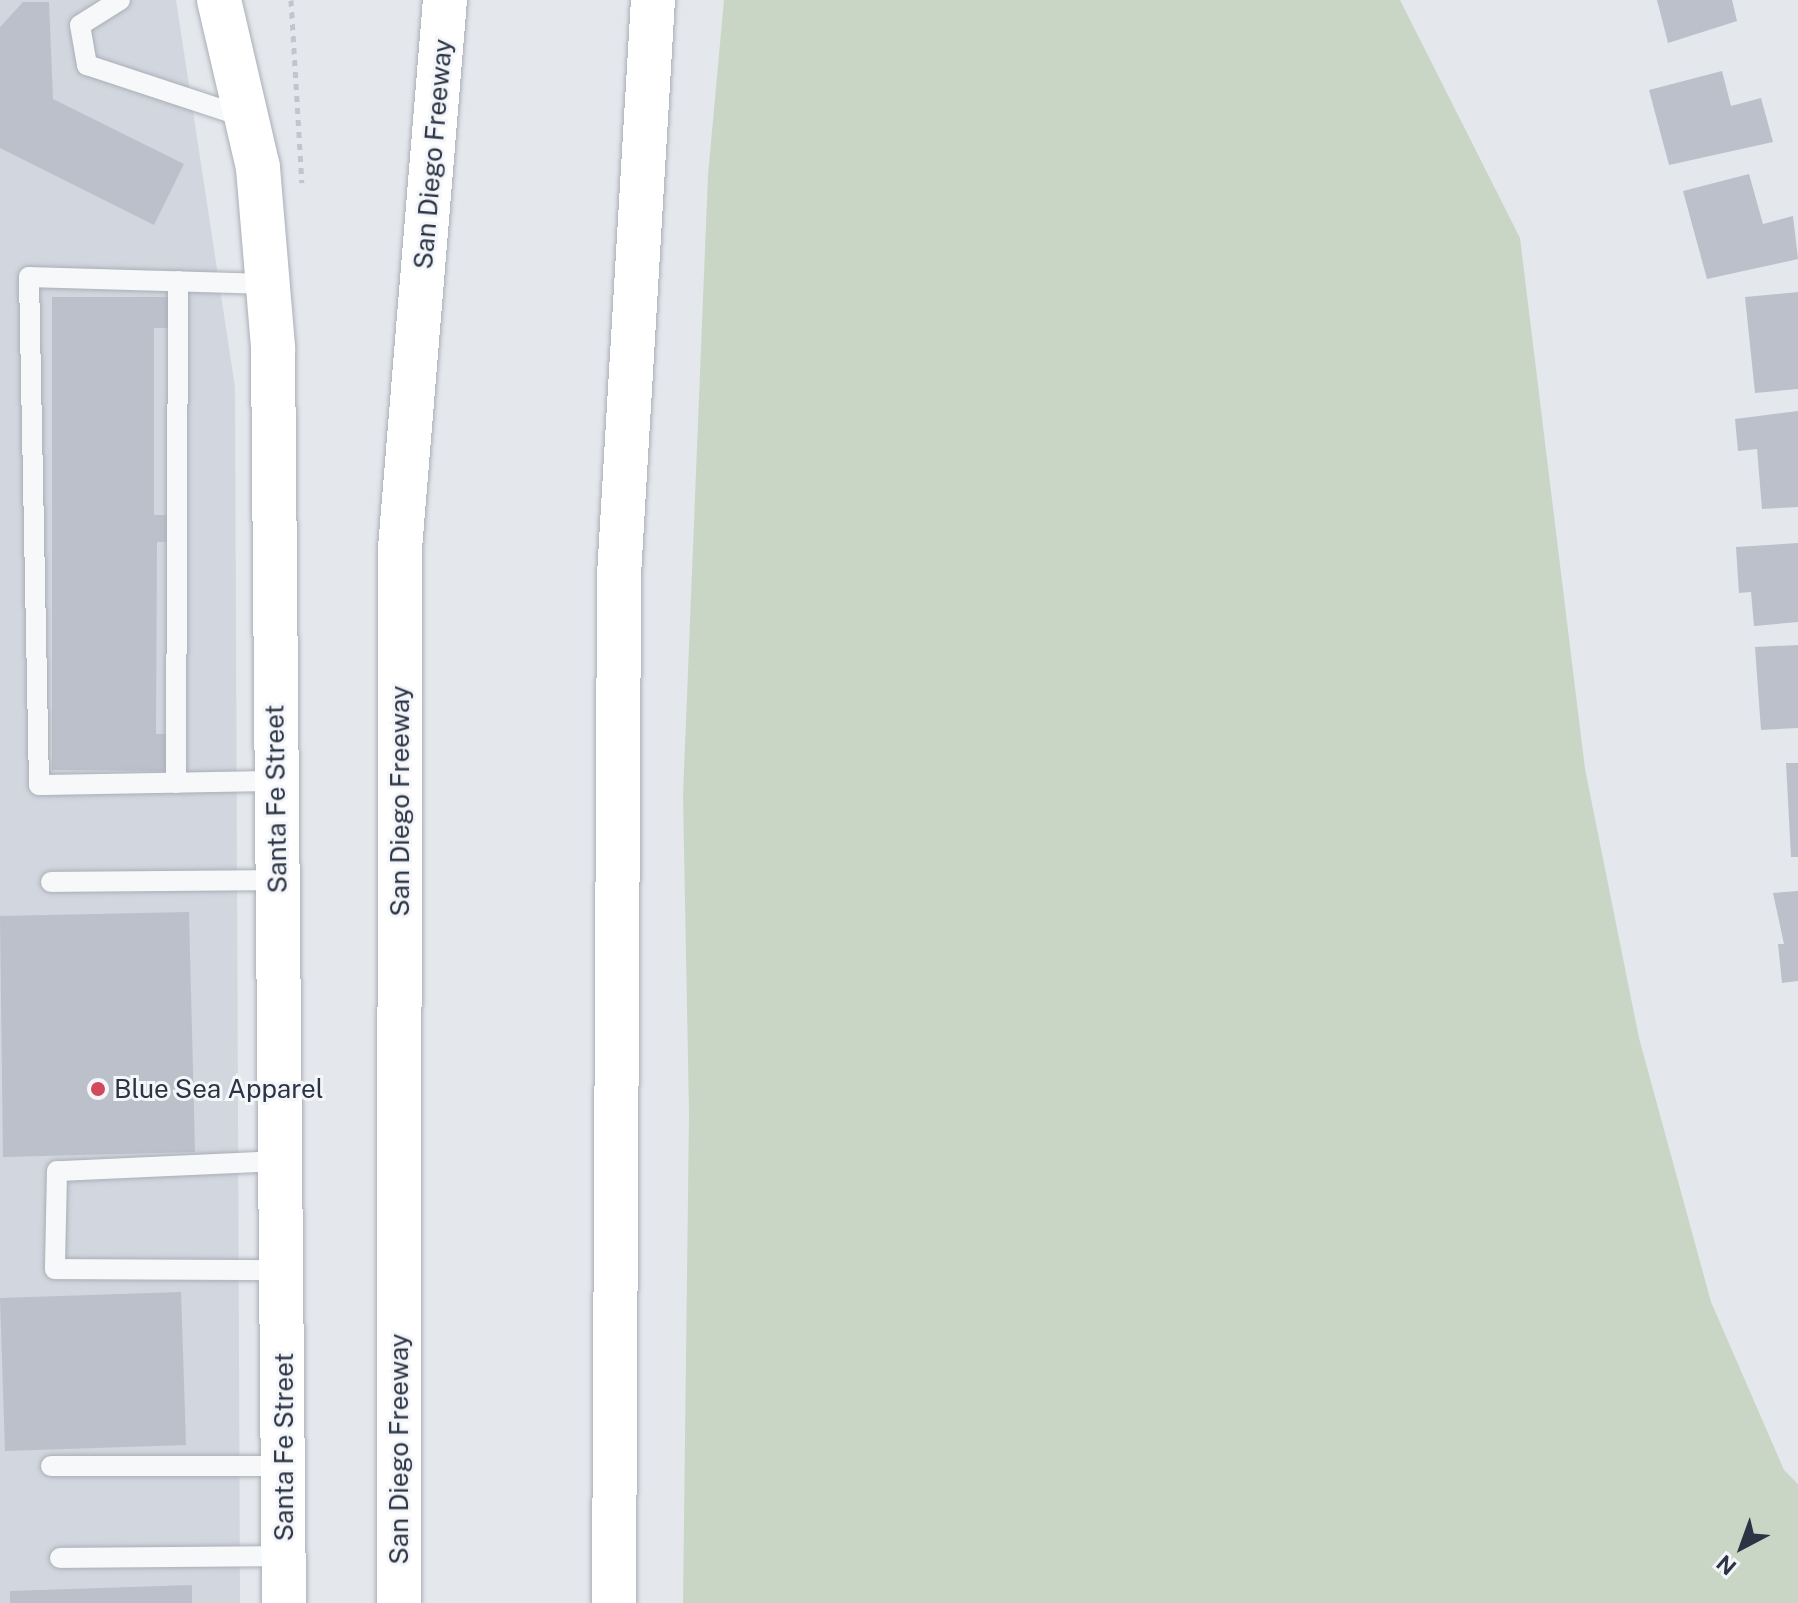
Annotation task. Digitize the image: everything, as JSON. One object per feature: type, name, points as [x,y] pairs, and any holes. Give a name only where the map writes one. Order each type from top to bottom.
[{"type":"main road","name":"Santa Fe Street","points":[[219,0],[247,118],[267,284],[286,1466],[284,1603]]},
{"type":"main road","name":"San Diego Freeway","points":[[399,1603],[400,548],[445,0]]},
{"type":"main road","points":[[614,1603],[619,575],[653,0]]},
{"type":"lane","points":[[120,0],[80,25],[87,65],[247,118]]},
{"type":"lane","points":[[267,284],[29,277],[39,785],[275,781]]},
{"type":"lane","points":[[176,783],[178,281]]},
{"type":"lane","points":[[51,882],[277,880]]},
{"type":"lane","points":[[281,1161],[57,1171],[55,1269],[283,1270]]},
{"type":"lane","points":[[51,1466],[286,1466]]},
{"type":"lane","points":[[60,1558],[285,1556]]},
{"type":"shaded area","points":[[0,0],[176,0],[235,387],[240,1603],[0,1603]]},
{"type":"green space","points":[[724,0],[1400,0],[1520,238],[1585,769],[1639,1038],[1711,1302],[1784,1470],[1798,1484],[1798,1603],[683,1603],[689,1114],[683,795],[708,175]]},
{"type":"building","points":[[1657,0],[1732,0],[1737,21],[1668,43]]},
{"type":"building","points":[[23,2],[49,2],[53,99],[184,164],[154,225],[0,148],[0,27]]},
{"type":"building","points":[[1722,71],[1731,106],[1761,98],[1773,142],[1669,165],[1649,90]]},
{"type":"building","points":[[1749,174],[1763,224],[1793,216],[1798,259],[1707,279],[1683,191]]},
{"type":"building","points":[[1798,292],[1798,389],[1755,393],[1745,297]]},
{"type":"building","points":[[52,297],[169,297],[169,328],[154,328],[154,515],[170,515],[170,542],[157,542],[156,734],[169,734],[169,771],[52,770]]},
{"type":"building","points":[[1798,411],[1798,507],[1762,509],[1757,449],[1738,451],[1735,419]]},
{"type":"building","points":[[1798,543],[1798,622],[1754,626],[1751,592],[1739,593],[1736,547]]},
{"type":"building","points":[[1798,645],[1798,728],[1761,730],[1755,647]]},
{"type":"building","points":[[1786,763],[1798,763],[1798,857],[1791,857]]},
{"type":"building","points":[[1798,891],[1798,981],[1782,983],[1778,944],[1784,944],[1773,893]]},
{"type":"building","name":"Blue Sea Apparel","points":[[189,912],[195,1152],[3,1157],[0,916]]},
{"type":"building","points":[[181,1292],[186,1445],[5,1451],[0,1298]]},
{"type":"building","points":[[192,1585],[192,1603],[10,1603],[10,1591]]},
{"type":"place","name":"Blue Sea Apparel","points":[[98,1089]]}]
